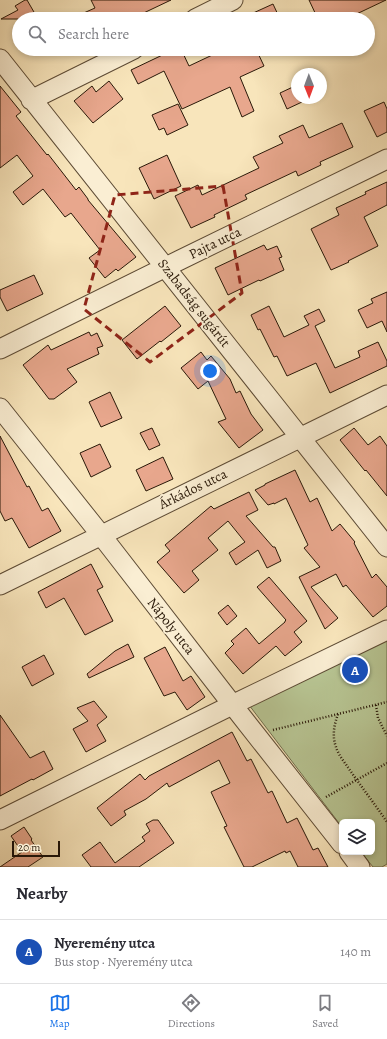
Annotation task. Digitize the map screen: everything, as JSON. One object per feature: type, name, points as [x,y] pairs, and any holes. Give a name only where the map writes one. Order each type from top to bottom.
[{"type":"street","points":[[209,12],[233,0]]},
{"type":"street","points":[[32,100],[120,56]]},
{"type":"street","name":"Szabadság sugárút","points":[[0,59],[387,547]]},
{"type":"street","name":"Pajta utca","points":[[0,349],[387,159]]},
{"type":"street","name":"Árkádos utca","points":[[0,585],[387,395]]},
{"type":"street","name":"Nápoly utca","points":[[0,408],[339,840]]},
{"type":"street","points":[[0,820],[387,630]]},
{"type":"street","points":[[351,855],[360,867]]},
{"type":"path","points":[[255,734],[387,702]]},
{"type":"path","points":[[376,705],[378,718],[387,736]]},
{"type":"path","points":[[338,714],[333,731],[336,749],[387,822]]},
{"type":"path","points":[[312,805],[387,763]]},
{"type":"highlighted area","points":[[223,186],[242,293],[150,362],[84,309],[115,195]]},
{"type":"green space","points":[[387,637],[387,864],[382,867],[373,867],[363,855],[375,855],[375,819],[339,819],[339,823],[249,705]]},
{"type":"building","points":[[27,0],[34,12],[14,12],[18,10],[15,6]]},
{"type":"building","points":[[91,0],[171,0],[146,12],[86,12],[95,8]]},
{"type":"building","points":[[309,0],[386,0],[361,12],[315,12]]},
{"type":"building","points":[[273,4],[277,12],[255,12]]},
{"type":"building","points":[[12,13],[12,19],[1,19]]},
{"type":"building","points":[[160,56],[184,56],[189,66],[210,56],[259,56],[264,66],[240,77],[254,111],[242,117],[230,87],[182,109],[164,71],[138,84],[131,70]]},
{"type":"building","points":[[109,81],[123,99],[93,123],[74,101],[92,86],[96,92]]},
{"type":"building","points":[[0,86],[21,112],[16,116],[47,155],[48,154],[76,190],[79,187],[88,200],[136,257],[118,271],[116,269],[105,278],[89,258],[100,250],[71,213],[65,217],[43,189],[23,205],[13,192],[33,176],[17,155],[0,168]]},
{"type":"building","points":[[291,88],[291,104],[298,104],[287,109],[280,93]]},
{"type":"building","points":[[384,102],[387,109],[387,132],[377,137],[364,111]]},
{"type":"building","points":[[178,104],[188,125],[167,135],[164,128],[159,130],[152,115]]},
{"type":"building","points":[[342,123],[353,147],[320,162],[321,165],[298,176],[296,171],[245,195],[247,199],[214,215],[215,217],[191,228],[175,196],[198,185],[202,195],[259,168],[253,157],[283,143],[279,136],[303,125],[309,138]]},
{"type":"building","points":[[167,155],[181,186],[154,199],[139,168]]},
{"type":"building","points":[[387,182],[387,205],[364,217],[378,246],[331,270],[311,229],[339,215],[336,208]]},
{"type":"building","points":[[264,245],[267,250],[277,246],[282,257],[279,258],[284,270],[228,295],[215,268]]},
{"type":"building","points":[[34,275],[43,294],[7,311],[0,297],[0,290]]},
{"type":"building","points":[[387,292],[387,332],[382,321],[367,328],[358,310],[373,303],[371,299]]},
{"type":"building","points":[[165,306],[181,326],[137,359],[122,340]]},
{"type":"building","points":[[269,306],[284,337],[309,325],[304,316],[319,309],[325,321],[315,326],[335,368],[360,357],[358,351],[378,342],[387,361],[387,366],[330,393],[316,363],[287,376],[277,356],[274,357],[260,329],[258,330],[251,315]]},
{"type":"building","points":[[89,332],[91,336],[97,333],[103,346],[97,348],[99,354],[67,369],[77,382],[54,399],[49,399],[23,365],[48,345],[51,350]]},
{"type":"building","points":[[201,352],[207,360],[211,356],[230,379],[236,393],[240,391],[251,414],[263,430],[239,448],[218,422],[226,419],[208,381],[198,389],[181,368]]},
{"type":"building","points":[[110,392],[122,418],[101,427],[89,402]]},
{"type":"building","points":[[152,428],[160,445],[149,450],[140,433]]},
{"type":"building","points":[[354,428],[368,445],[380,436],[387,446],[387,496],[340,440]]},
{"type":"building","points":[[0,436],[27,487],[29,486],[42,511],[48,508],[61,531],[29,548],[12,518],[5,521],[0,511]]},
{"type":"building","points":[[100,444],[111,467],[91,477],[80,453]]},
{"type":"building","points":[[163,457],[173,479],[146,491],[136,470]]},
{"type":"building","points":[[295,470],[310,502],[317,498],[332,531],[340,524],[355,542],[354,543],[372,578],[376,574],[387,587],[387,606],[373,617],[346,585],[343,587],[336,574],[311,587],[338,618],[325,629],[299,577],[320,567],[304,548],[308,545],[286,498],[274,504],[268,505],[255,490]]},
{"type":"building","points":[[249,492],[258,510],[246,516],[273,547],[275,547],[281,561],[267,568],[258,550],[236,565],[229,553],[245,542],[228,521],[208,538],[218,550],[192,571],[199,580],[184,593],[157,562],[170,551],[165,545],[211,506],[214,509]]},
{"type":"building","points":[[91,564],[103,587],[97,590],[113,621],[85,635],[64,598],[46,608],[38,592]]},
{"type":"building","points":[[269,577],[307,621],[294,632],[302,642],[285,656],[276,646],[243,674],[225,653],[234,644],[231,641],[246,628],[259,644],[286,620],[257,587]]},
{"type":"building","points":[[228,605],[237,616],[227,625],[218,613]]},
{"type":"building","points":[[128,644],[134,657],[89,678],[87,674],[115,651]]},
{"type":"building","points":[[165,647],[183,681],[191,676],[205,697],[187,710],[175,692],[164,696],[144,658]]},
{"type":"building","points":[[44,655],[54,674],[32,686],[22,667]]},
{"type":"building","points":[[94,701],[107,717],[97,725],[106,741],[86,752],[73,729],[88,721],[77,708]]},
{"type":"building","points":[[0,715],[30,758],[44,751],[53,769],[0,796]]},
{"type":"building","points":[[232,732],[247,761],[251,759],[268,793],[272,791],[287,823],[297,818],[313,850],[318,848],[328,867],[298,867],[290,851],[286,853],[285,851],[252,867],[244,867],[224,827],[227,826],[211,792],[230,783],[219,760],[169,787],[167,783],[146,799],[124,811],[126,815],[111,826],[97,808],[140,774],[145,780],[149,776]]},
{"type":"building","points":[[153,820],[158,820],[174,843],[139,867],[91,867],[82,855],[100,842],[115,863],[145,841],[142,837],[150,831],[146,824]]},
{"type":"building","points":[[24,827],[43,857],[28,867],[0,867],[22,852],[11,836]]},
{"type":"place","name":"Nyeremény utca","points":[[355,670]]}]
